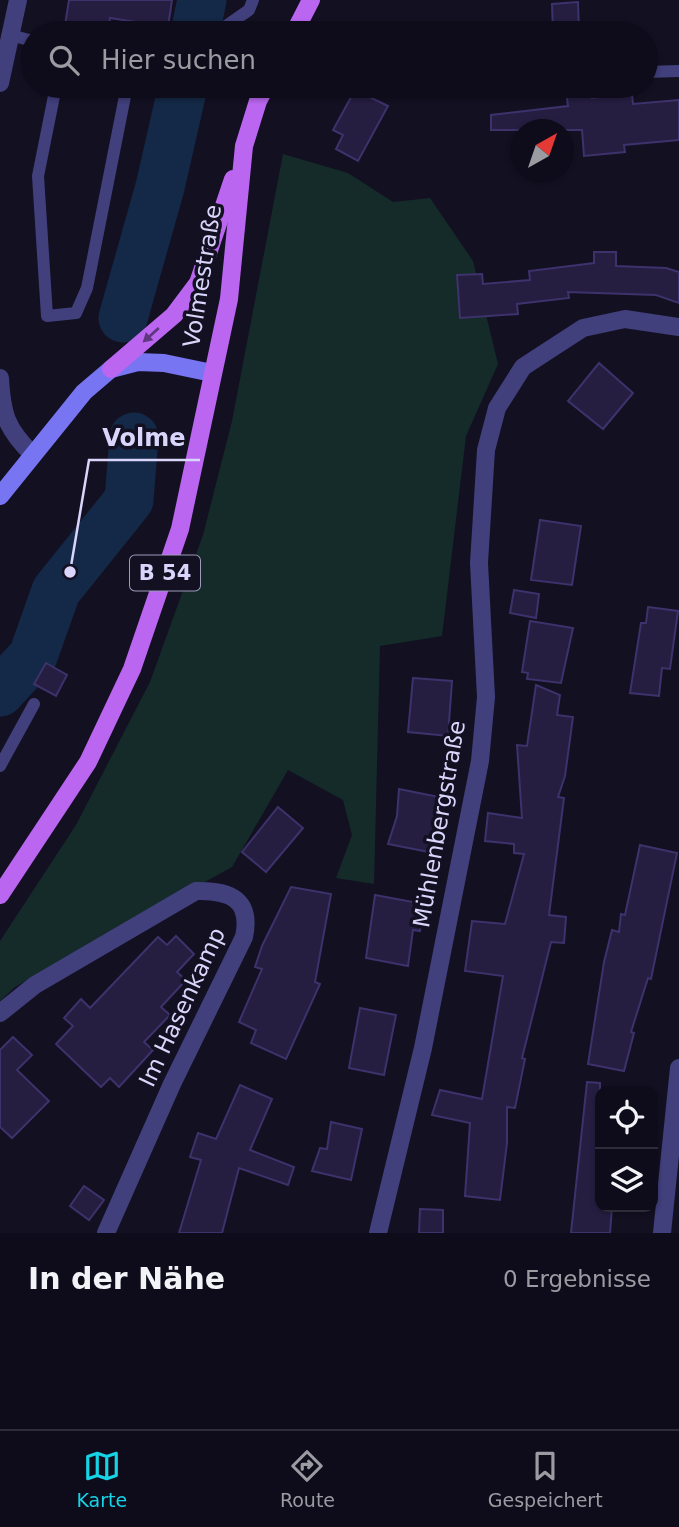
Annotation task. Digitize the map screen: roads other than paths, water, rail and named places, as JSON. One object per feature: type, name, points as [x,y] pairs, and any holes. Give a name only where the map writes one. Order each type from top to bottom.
[{"type":"main road","points":[[300,21],[311,0]]},
{"type":"main road","name":"Volmestraße","points":[[0,496],[84,392],[111,369],[138,362],[164,362],[212,373],[229,299],[244,146],[260,98]]},
{"type":"main road","points":[[111,369],[174,315],[198,283],[244,146]]},
{"type":"main road","name":"B 54","points":[[0,895],[88,762],[132,669],[180,529],[212,373]]},
{"type":"street","points":[[0,83],[18,0]]},
{"type":"street","name":"Mühlenbergstraße","points":[[378,1233],[423,1048],[480,761],[485,697],[479,563],[486,450],[497,408],[523,367],[583,328],[625,319],[679,327]]},
{"type":"street","points":[[0,378],[2,411],[15,437],[32,454]]},
{"type":"street","name":"Im Hasenkamp","points":[[0,1013],[36,985],[196,891],[225,892],[242,905],[247,923],[244,937],[172,1084],[106,1233]]},
{"type":"street","points":[[662,1233],[679,1068]]},
{"type":"lane","points":[[234,21],[249,10],[253,0]]},
{"type":"lane","points":[[9,36],[21,38]]},
{"type":"lane","points":[[658,72],[679,71]]},
{"type":"lane","points":[[54,98],[38,176],[47,316],[76,313],[87,288],[125,98]]},
{"type":"lane","points":[[0,766],[34,704]]},
{"type":"waterway","points":[[198,21],[202,0]]},
{"type":"waterway","points":[[123,318],[160,187],[180,98]]},
{"type":"waterway","points":[[0,692],[33,656],[56,591],[129,500],[134,437]]},
{"type":"place","name":"Volme","points":[[70,572]]}]
